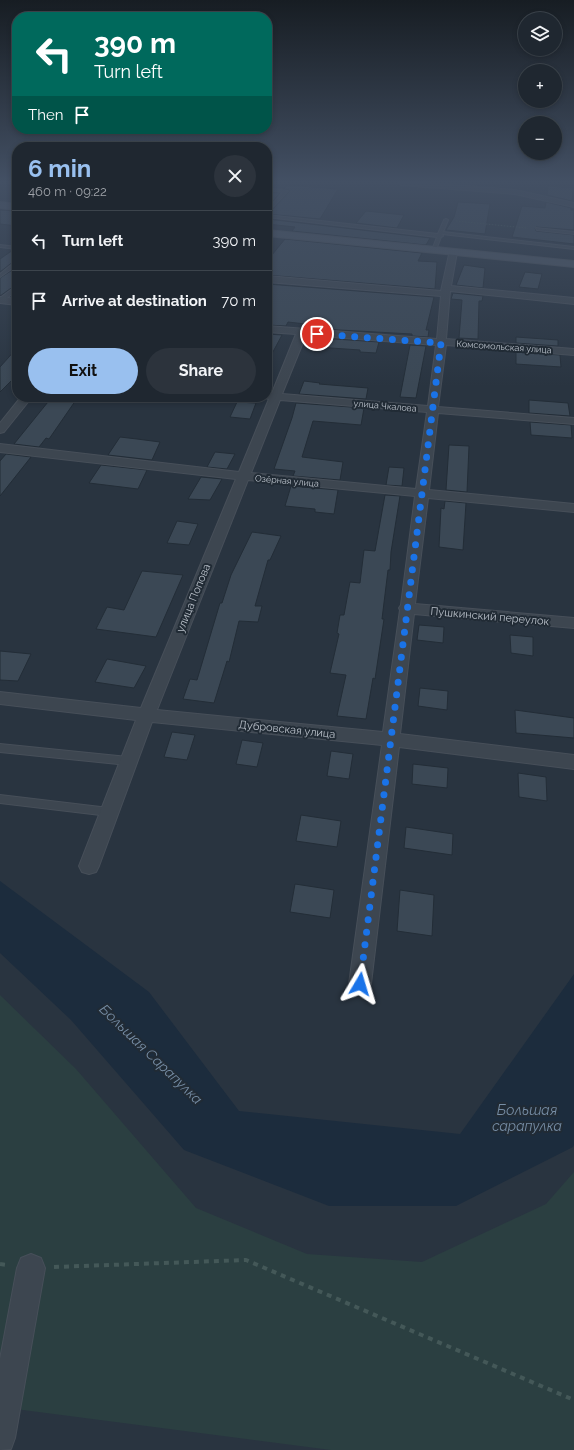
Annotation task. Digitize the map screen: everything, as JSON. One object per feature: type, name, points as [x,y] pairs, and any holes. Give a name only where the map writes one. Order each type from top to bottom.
[{"type":"main road","points":[[440,251],[574,264]]},
{"type":"street","points":[[360,984],[406,608],[441,343],[446,291],[453,252]]},
{"type":"street","points":[[272,279],[574,301]]},
{"type":"street","points":[[0,300],[12,301]]},
{"type":"street","name":"Комсомольская улица","points":[[272,329],[574,352]]},
{"type":"street","name":"улица Попова","points":[[272,394],[302,332]]},
{"type":"street","name":"улица Чкалова","points":[[272,396],[574,421]]},
{"type":"street","points":[[0,430],[23,402]]},
{"type":"street","name":"улица Попова","points":[[89,866],[128,761],[242,476],[269,402]]},
{"type":"street","name":"Озёрная улица","points":[[0,448],[242,476],[574,508]]},
{"type":"street","name":"Пушкинский переулок","points":[[406,608],[574,623]]},
{"type":"street","name":"Дубровская улица","points":[[0,698],[147,715],[390,739],[574,762]]},
{"type":"street","points":[[0,1438],[31,1268]]},
{"type":"lane","points":[[0,276],[12,267]]},
{"type":"lane","points":[[0,300],[12,292]]},
{"type":"lane","points":[[0,748],[128,761]]},
{"type":"lane","points":[[0,799],[109,812]]},
{"type":"path","points":[[0,1264],[31,1268],[246,1260],[574,1400]]},
{"type":"green space","points":[[0,995],[76,1069],[196,1208],[307,1254],[422,1262],[546,1204],[574,1172],[574,1450],[331,1450],[0,1407]]},
{"type":"water","name":"Большая сарапулка","points":[[0,881],[149,992],[239,1111],[460,1134],[574,974],[574,1145],[573,1147],[456,1206],[329,1206],[184,1150],[71,1020],[0,953]]},
{"type":"building","points":[[12,251],[12,263],[0,272],[0,259]]},
{"type":"building","points":[[275,251],[399,251],[422,253],[418,261],[437,262],[435,289],[272,275],[272,255]]},
{"type":"building","points":[[464,265],[485,268],[483,288],[456,285]]},
{"type":"building","points":[[12,270],[12,287],[0,296],[0,278]]},
{"type":"building","points":[[525,272],[542,274],[538,289],[519,287]]},
{"type":"building","points":[[272,284],[434,297],[426,330],[429,330],[428,337],[412,336],[412,334],[322,329],[323,326],[288,322],[286,326],[272,325]]},
{"type":"building","points":[[453,293],[483,296],[482,301],[479,301],[478,339],[459,338],[462,300],[451,299]]},
{"type":"building","points":[[272,334],[282,335],[272,354]]},
{"type":"building","points":[[516,337],[558,340],[558,346],[516,343]]},
{"type":"building","points":[[320,338],[379,342],[376,353],[360,352],[360,350],[317,347]]},
{"type":"building","points":[[410,345],[426,346],[416,398],[400,397]]},
{"type":"building","points":[[516,352],[560,355],[561,367],[516,364]]},
{"type":"building","points":[[12,354],[12,380],[0,392],[0,367]]},
{"type":"building","points":[[304,381],[320,383],[319,384],[368,388],[366,399],[299,394]]},
{"type":"building","points":[[529,400],[568,403],[570,416],[529,413]]},
{"type":"building","points":[[48,402],[75,402],[49,439],[46,438],[39,447],[14,444]]},
{"type":"building","points":[[237,402],[256,403],[250,419],[230,417]]},
{"type":"building","points":[[296,403],[364,408],[361,425],[313,421],[302,457],[343,462],[340,480],[293,476],[295,471],[274,469]]},
{"type":"building","points":[[530,422],[571,425],[572,438],[531,435]]},
{"type":"building","points":[[120,437],[160,442],[152,460],[108,455]]},
{"type":"building","points":[[449,445],[469,446],[467,492],[446,490]]},
{"type":"building","points":[[215,452],[235,454],[227,469],[207,467]]},
{"type":"building","points":[[6,454],[31,457],[0,496],[0,461]]},
{"type":"building","points":[[101,465],[147,470],[138,489],[89,483]]},
{"type":"building","points":[[389,467],[404,468],[402,486],[386,485]]},
{"type":"building","points":[[201,477],[222,479],[210,500],[188,499]]},
{"type":"building","points":[[291,486],[338,490],[334,514],[315,512],[315,509],[285,506]]},
{"type":"building","points":[[385,495],[400,496],[391,552],[390,570],[388,570],[382,619],[384,619],[375,679],[373,678],[366,719],[337,716],[346,675],[330,673],[339,634],[337,633],[340,615],[344,615],[350,582],[360,583],[364,550],[375,551]]},
{"type":"building","points":[[445,501],[466,503],[463,550],[439,547],[441,508],[444,509]]},
{"type":"building","points":[[177,521],[198,524],[189,545],[167,543]]},
{"type":"building","points":[[252,532],[281,536],[270,560],[268,560],[255,606],[262,606],[258,622],[239,621],[229,662],[227,661],[214,703],[183,699],[190,679],[197,680],[220,603],[222,603],[231,575]]},
{"type":"building","points":[[142,571],[183,575],[156,637],[96,629],[107,607],[124,610]]},
{"type":"building","points":[[419,625],[444,627],[443,643],[417,640]]},
{"type":"building","points":[[510,635],[533,637],[533,656],[511,653]]},
{"type":"building","points":[[0,651],[31,654],[18,681],[0,680]]},
{"type":"building","points":[[107,659],[146,666],[134,688],[95,682]]},
{"type":"building","points":[[420,688],[448,691],[447,710],[418,706]]},
{"type":"building","points":[[515,710],[574,718],[574,738],[516,733]]},
{"type":"building","points":[[172,732],[195,735],[187,760],[164,757]]},
{"type":"building","points":[[242,740],[263,743],[257,767],[236,764]]},
{"type":"building","points":[[331,751],[353,754],[349,779],[327,776]]},
{"type":"building","points":[[413,764],[448,768],[447,788],[412,784]]},
{"type":"building","points":[[518,773],[546,777],[547,801],[519,797]]},
{"type":"building","points":[[301,815],[341,821],[337,847],[296,841]]},
{"type":"building","points":[[406,827],[453,834],[452,855],[404,848]]},
{"type":"building","points":[[295,884],[334,890],[330,918],[290,912]]},
{"type":"building","points":[[400,890],[434,895],[432,936],[397,931]]},
{"type":"route","points":[[317,334],[441,343],[360,984]]},
{"type":"water label","name":"Большая Сарапулка","points":[[151,1054]]}]
